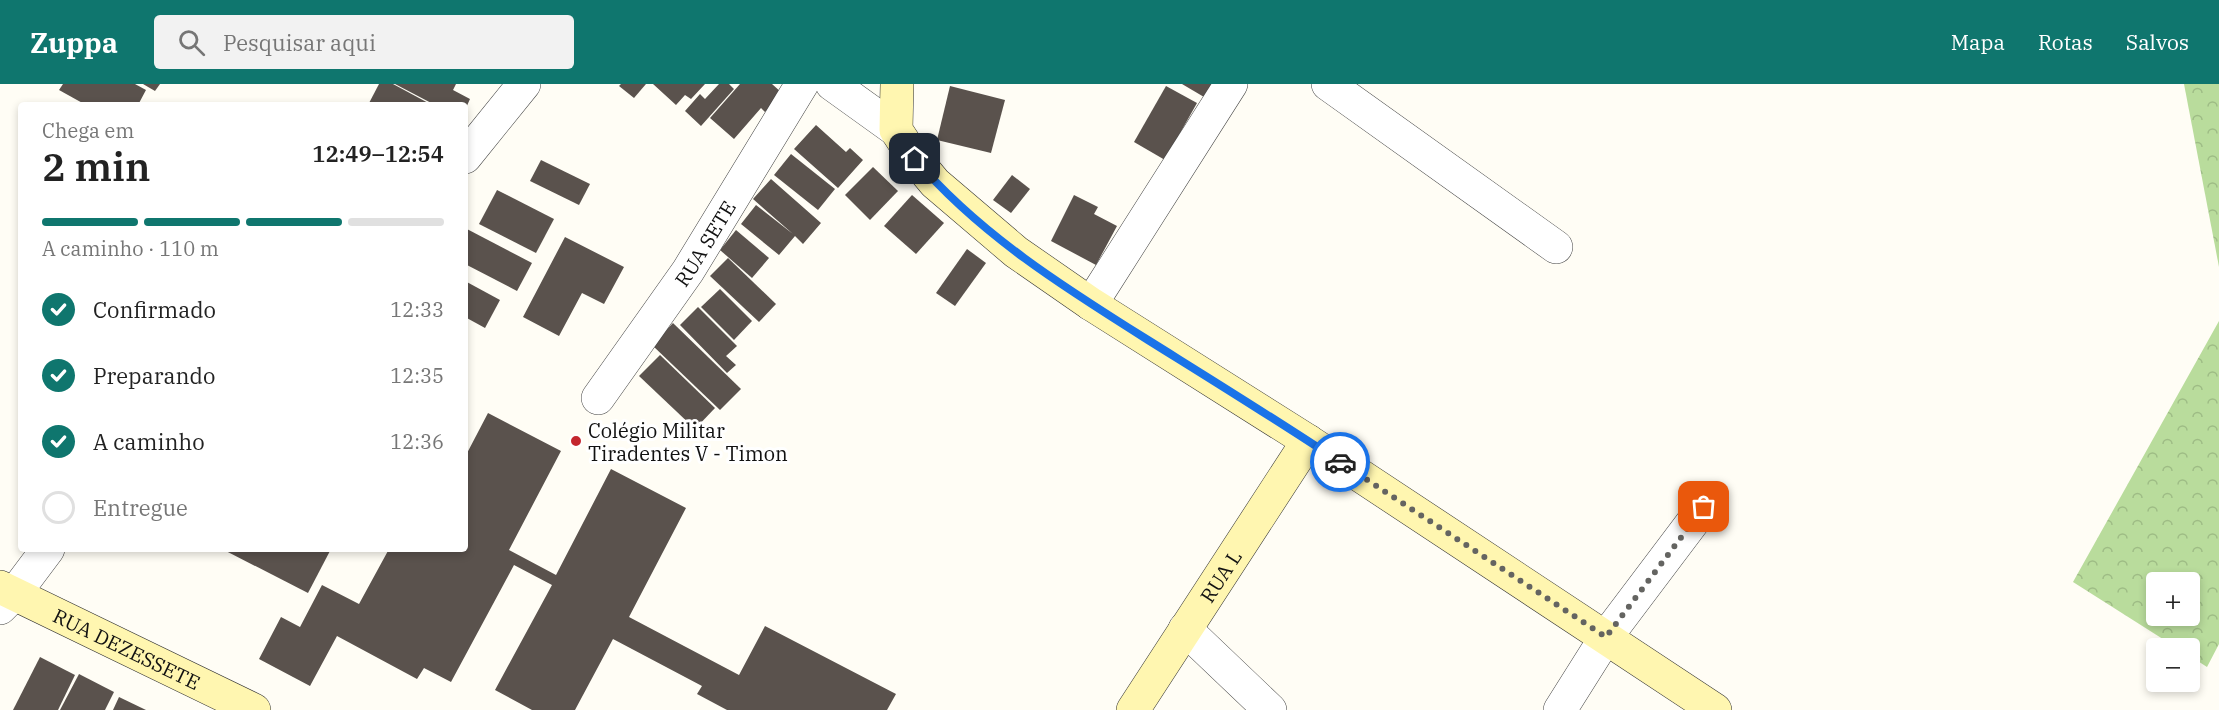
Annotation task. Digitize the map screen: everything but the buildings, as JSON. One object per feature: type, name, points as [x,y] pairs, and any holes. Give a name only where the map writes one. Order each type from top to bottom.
[{"type":"main road","points":[[897,84],[896,130],[915,159],[935,183],[1016,252],[1091,304],[1308,441],[1715,710]]},
{"type":"main road","name":"RUA L","points":[[1133,710],[1308,441]]},
{"type":"main road","name":"RUA DEZESSETE","points":[[5,596],[254,710]]},
{"type":"street","points":[[468,153],[524,84]]},
{"type":"street","name":"RUA SETE","points":[[598,398],[688,271],[802,84]]},
{"type":"street","points":[[832,84],[896,130]]},
{"type":"street","points":[[1091,304],[1231,84]]},
{"type":"street","points":[[1328,84],[1556,247]]},
{"type":"street","points":[[1560,710],[1606,637],[1704,507]]},
{"type":"street","points":[[5,596],[45,552]]},
{"type":"street","points":[[1185,629],[1270,710]]},
{"type":"green space","points":[[2184,84],[2219,84],[2219,267]]},
{"type":"green space","points":[[2219,321],[2219,644],[2207,667],[2200,662],[2200,638],[2161,638],[2073,582]]},
{"type":"way so far","points":[[1340,462],[1606,637],[1704,507]]},
{"type":"place","name":"Colégio Militar Tiradentes V - Timon","points":[[576,441]]},
{"type":"route","points":[[915,159],[935,183],[1016,252],[1091,304],[1340,462]]}]
